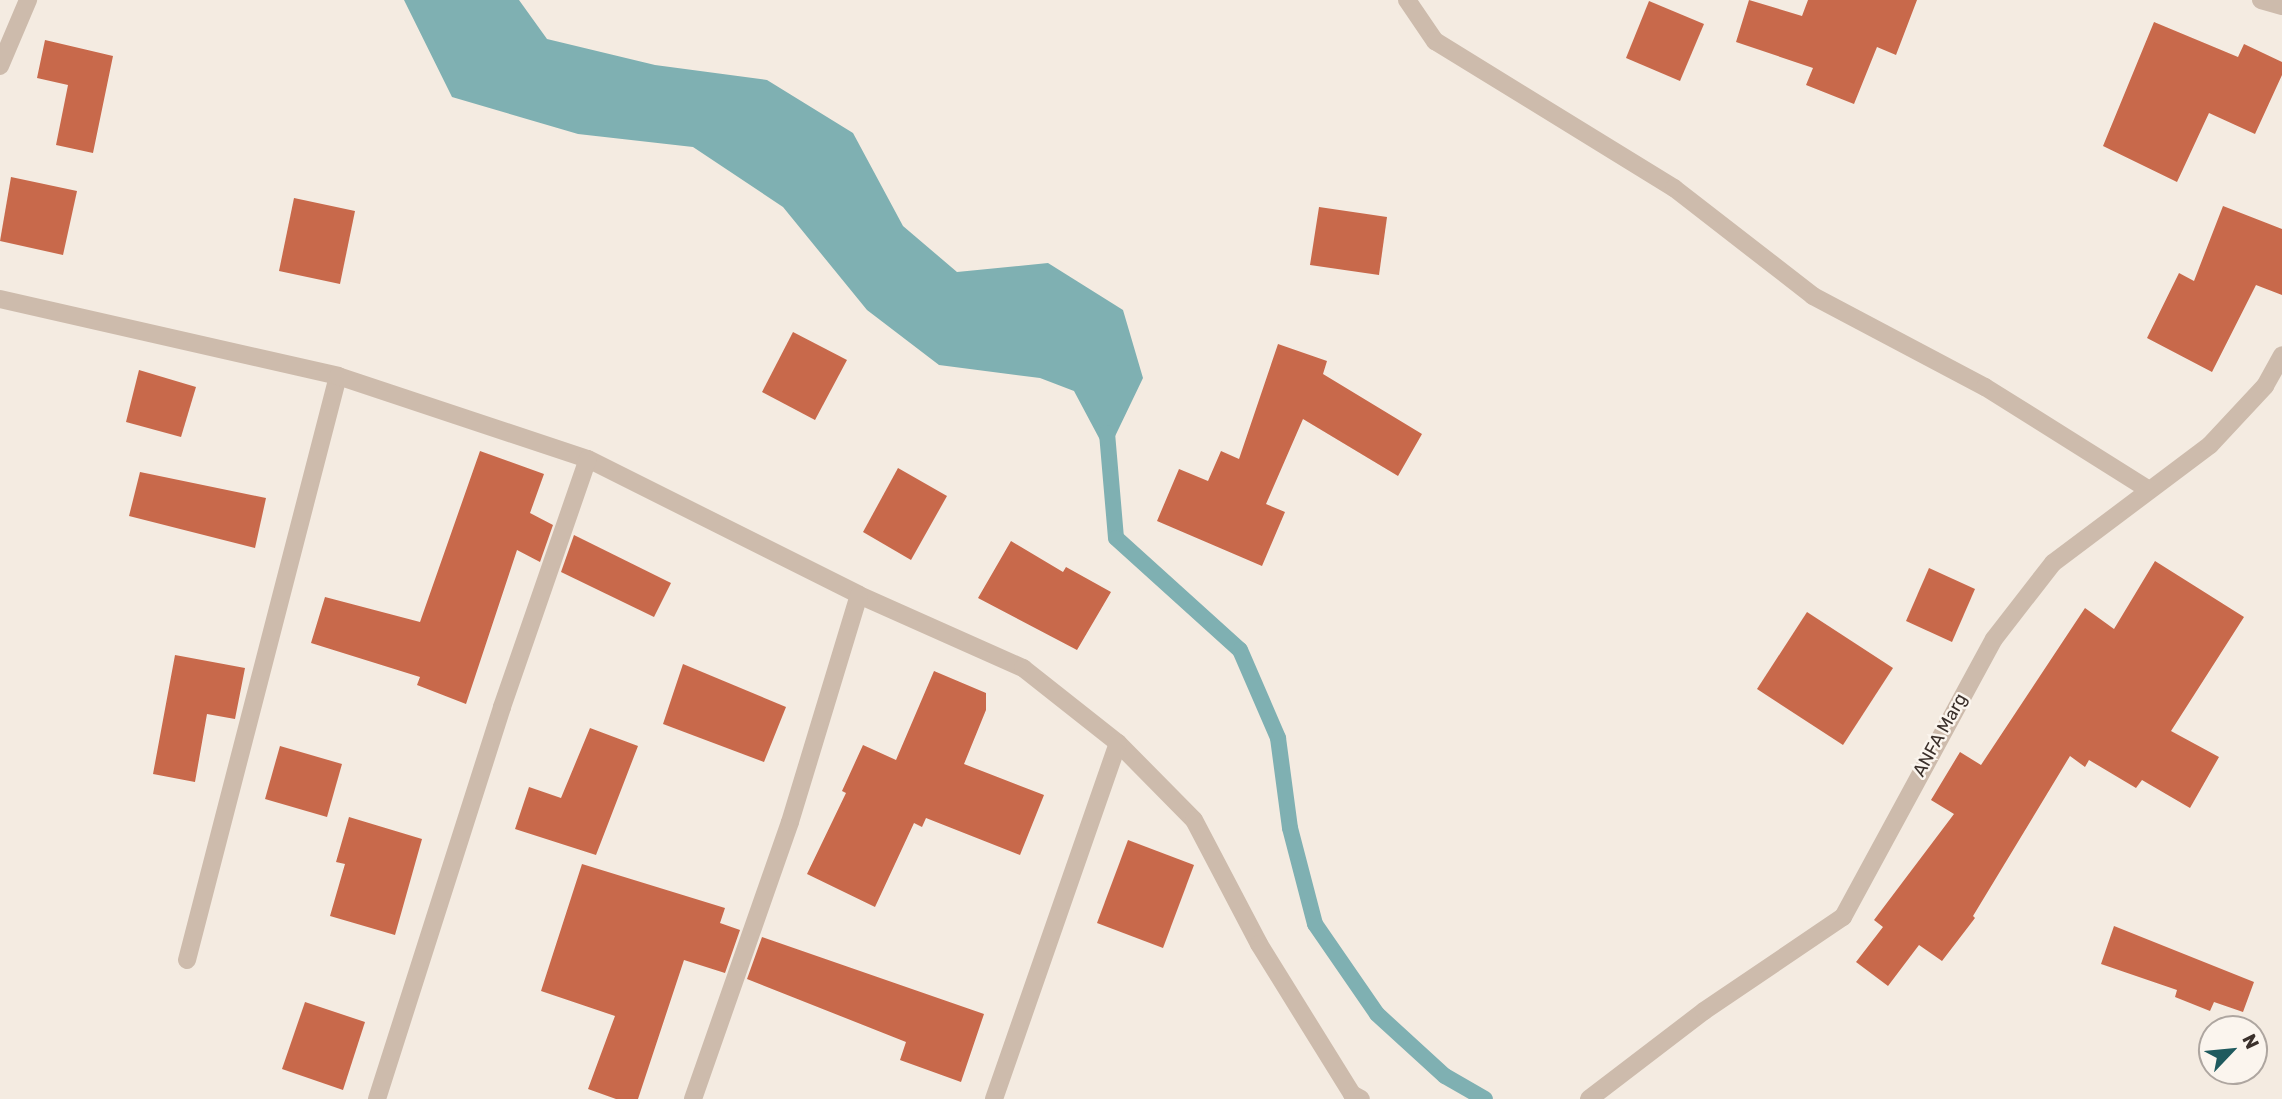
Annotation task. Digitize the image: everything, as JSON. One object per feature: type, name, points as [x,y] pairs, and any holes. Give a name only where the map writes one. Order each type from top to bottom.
[{"type":"street","points":[[0,66],[28,0]]},
{"type":"street","points":[[1407,0],[1435,41],[1674,188],[1812,296],[1985,387],[2149,490]]},
{"type":"street","points":[[2262,0],[2282,6]]},
{"type":"street","points":[[0,299],[338,376],[588,458],[859,595],[1023,668],[1118,743],[1194,820],[1259,944],[1352,1094],[1361,1099]]},
{"type":"street","name":"ANFA Marg","points":[[1589,1099],[1704,1011],[1843,917],[1994,639],[2053,563],[2210,445],[2265,386],[2282,355]]},
{"type":"street","points":[[187,960],[338,376]]},
{"type":"street","points":[[377,1099],[502,706],[588,458]]},
{"type":"street","points":[[693,1099],[790,822],[859,595]]},
{"type":"street","points":[[994,1099],[1118,743]]},
{"type":"water","points":[[404,0],[519,0],[547,39],[655,65],[767,80],[853,133],[903,226],[957,272],[1048,263],[1123,310],[1143,378],[1107,453],[1074,391],[1040,378],[939,365],[867,310],[783,207],[693,147],[578,134],[452,97]]},
{"type":"building","points":[[1749,0],[1802,16],[1808,0],[1917,0],[1896,55],[1877,47],[1854,104],[1806,85],[1813,68],[1736,42]]},
{"type":"building","points":[[1649,1],[1704,24],[1680,81],[1626,58]]},
{"type":"building","points":[[2154,22],[2238,57],[2244,44],[2282,62],[2282,75],[2255,134],[2209,113],[2177,182],[2103,146]]},
{"type":"building","points":[[45,40],[113,56],[93,153],[56,145],[68,85],[37,78]]},
{"type":"building","points":[[11,177],[77,191],[63,255],[0,241]]},
{"type":"building","points":[[294,198],[355,211],[340,284],[279,271]]},
{"type":"building","points":[[2223,206],[2282,229],[2282,295],[2256,285],[2212,372],[2147,338],[2179,273],[2194,281]]},
{"type":"building","points":[[1319,207],[1387,217],[1379,275],[1310,265]]},
{"type":"building","points":[[793,332],[847,360],[815,420],[762,392]]},
{"type":"building","points":[[1278,344],[1327,361],[1323,374],[1422,434],[1398,476],[1303,419],[1266,504],[1285,512],[1262,566],[1157,521],[1179,469],[1208,481],[1221,451],[1239,459]]},
{"type":"building","points":[[139,370],[196,387],[181,437],[126,422]]},
{"type":"building","points":[[480,451],[544,474],[530,513],[553,525],[540,562],[517,550],[466,704],[417,685],[420,677],[311,643],[325,597],[420,622]]},
{"type":"building","points":[[898,468],[947,496],[911,560],[863,532]]},
{"type":"building","points":[[140,472],[266,498],[255,548],[129,516]]},
{"type":"building","points":[[574,535],[671,583],[654,617],[561,572]]},
{"type":"building","points":[[1011,541],[1063,572],[1066,567],[1111,592],[1077,650],[978,598]]},
{"type":"building","points":[[2155,561],[2244,617],[2171,731],[2219,757],[2190,808],[2142,780],[2136,788],[2089,760],[2085,767],[2070,756],[1973,916],[1975,918],[1942,961],[1919,945],[1888,986],[1856,962],[1883,927],[1874,920],[1954,814],[1931,800],[1960,752],[1981,765],[2085,608],[2114,629]]},
{"type":"building","points":[[1929,568],[1975,589],[1952,642],[1906,621]]},
{"type":"building","points":[[1807,612],[1893,668],[1843,745],[1757,689]]},
{"type":"building","points":[[175,655],[245,668],[235,719],[207,714],[195,782],[153,774]]},
{"type":"building","points":[[683,664],[786,707],[764,762],[663,724]]},
{"type":"building","points":[[934,671],[986,693],[986,710],[964,764],[1044,795],[1020,855],[926,818],[922,827],[914,823],[875,907],[807,874],[846,793],[842,791],[863,745],[896,760]]},
{"type":"building","points":[[590,728],[638,746],[596,855],[515,829],[529,787],[561,798]]},
{"type":"building","points":[[280,746],[342,764],[327,817],[265,799]]},
{"type":"building","points":[[349,817],[422,839],[395,935],[330,916],[345,864],[336,862]]},
{"type":"building","points":[[1128,840],[1194,865],[1163,948],[1097,923]]},
{"type":"building","points":[[582,864],[725,908],[720,923],[740,930],[725,973],[684,960],[638,1099],[616,1099],[588,1089],[615,1016],[541,991]]},
{"type":"building","points":[[2114,926],[2254,982],[2243,1012],[2214,1002],[2210,1011],[2175,997],[2177,990],[2101,964]]},
{"type":"building","points":[[762,937],[984,1014],[961,1082],[900,1060],[906,1042],[747,979]]},
{"type":"building","points":[[305,1002],[365,1022],[343,1090],[282,1069]]},
{"type":"waterway","points":[[1107,433],[1116,538],[1240,650],[1278,738],[1290,828],[1315,924],[1377,1014],[1445,1076],[1485,1099]]}]
